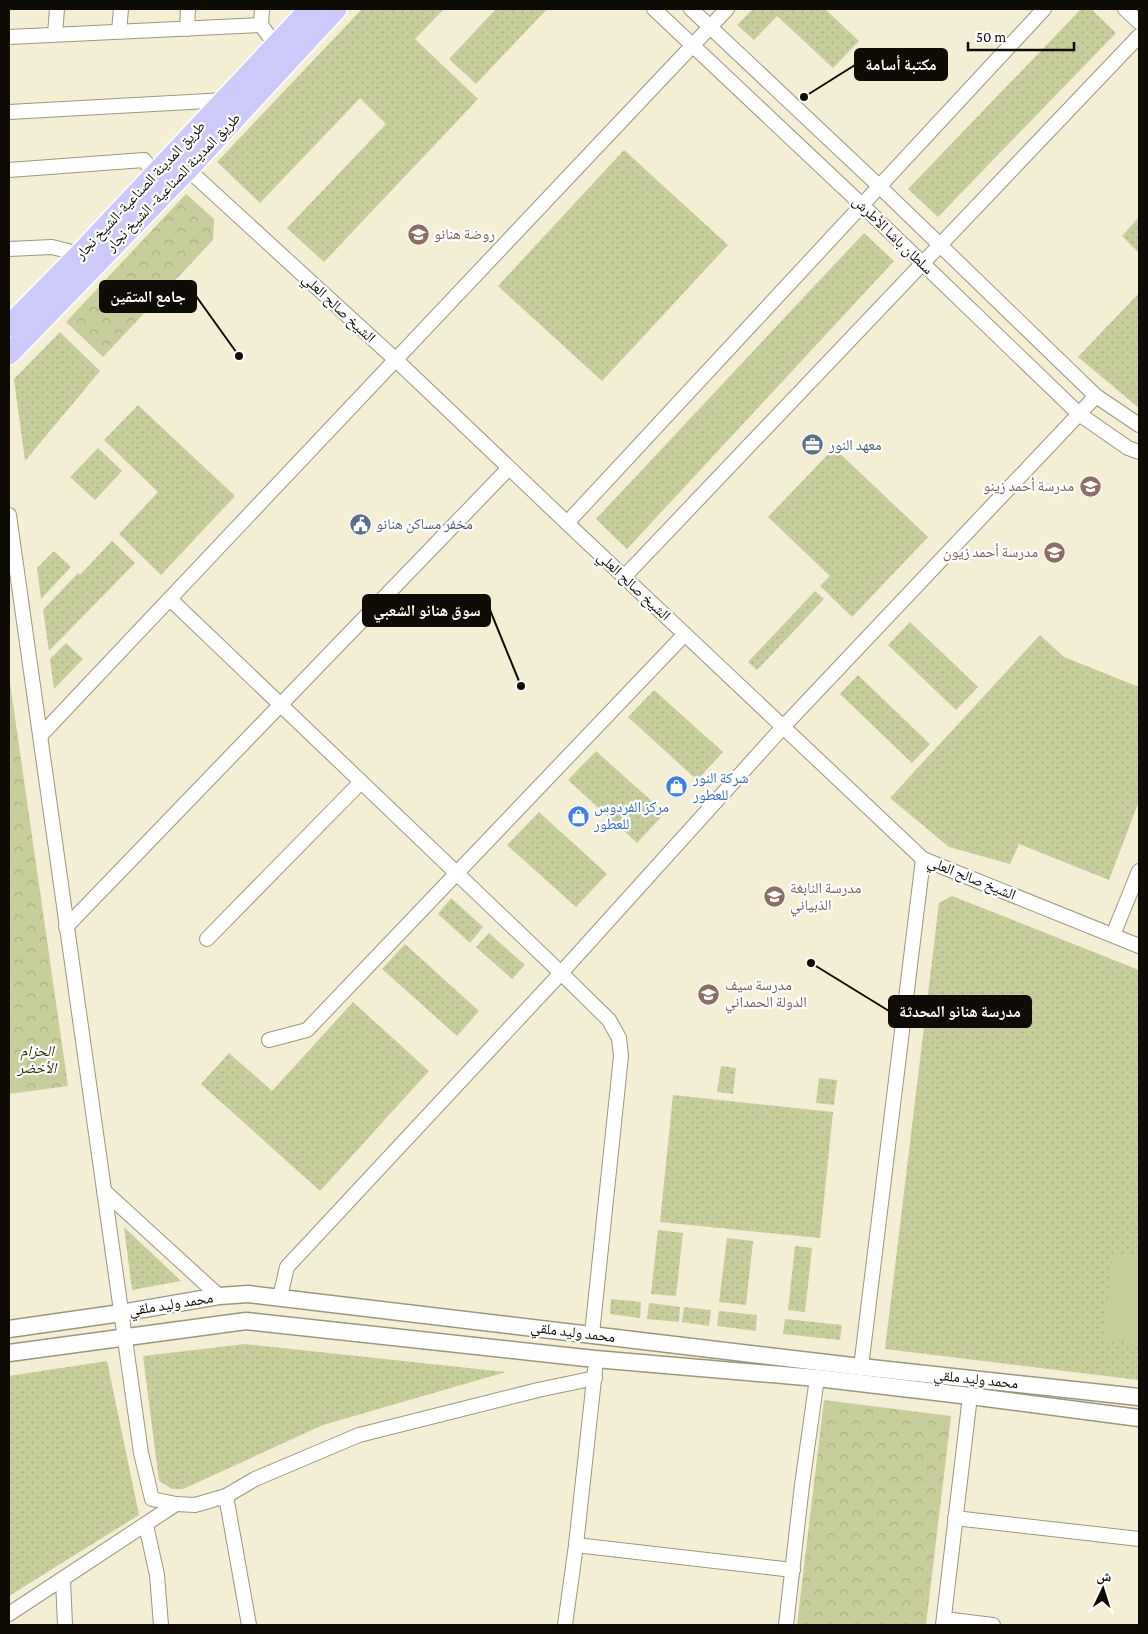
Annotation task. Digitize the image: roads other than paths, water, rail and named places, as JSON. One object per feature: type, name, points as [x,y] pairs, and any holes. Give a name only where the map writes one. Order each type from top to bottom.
[{"type":"main road","name":"طريق المدينة الصناعية-الشيخ نجار","points":[[9,326],[154,175],[180,162],[226,100],[310,9]]},
{"type":"main road","name":"طريق المدينة الصناعية- الشيخ نجار","points":[[9,354],[180,162],[336,9]]},
{"type":"street","points":[[55,34],[57,9]]},
{"type":"street","points":[[119,31],[121,9]]},
{"type":"street","points":[[187,29],[188,9]]},
{"type":"street","points":[[262,9],[260,25],[276,46]]},
{"type":"street","name":"سلطان باشا الأطرش","points":[[654,9],[862,205],[1079,414],[1128,448],[1139,452]]},
{"type":"street","name":"سلطان باشا الأطرش","points":[[691,9],[880,186],[1096,396],[1139,425]]},
{"type":"street","points":[[41,735],[727,9]]},
{"type":"street","points":[[567,524],[1044,9]]},
{"type":"street","points":[[1125,9],[1139,22]]},
{"type":"street","points":[[9,37],[260,25]]},
{"type":"street","points":[[624,577],[1139,36]]},
{"type":"street","points":[[9,112],[226,100]]},
{"type":"street","points":[[9,170],[144,160],[154,175]]},
{"type":"street","name":"الشيخ صالح العلي","points":[[180,162],[396,360],[567,524],[923,859],[1139,946]]},
{"type":"street","points":[[9,249],[52,247],[80,254]]},
{"type":"street","points":[[280,1297],[287,1267],[561,973],[783,727],[1096,396]]},
{"type":"street","points":[[66,927],[509,468]]},
{"type":"street","points":[[9,515],[141,1453],[152,1499],[176,1504],[195,1505],[226,1496],[255,1479],[359,1435],[538,1390],[594,1378]]},
{"type":"street","points":[[170,599],[609,1020],[619,1038],[621,1056],[592,1334]]},
{"type":"street","points":[[269,1040],[307,1030],[685,634]]},
{"type":"street","points":[[207,939],[361,782]]},
{"type":"street","points":[[861,1367],[923,859]]},
{"type":"street","points":[[1113,936],[1139,871]]},
{"type":"street","points":[[104,1191],[219,1296]]},
{"type":"street","name":"محمد وليد ملقي","points":[[9,1329],[121,1313],[219,1296],[248,1294],[861,1367],[1139,1397]]},
{"type":"street","name":"محمد وليد ملقي","points":[[9,1353],[246,1321],[595,1359],[817,1378],[1139,1418]]},
{"type":"street","points":[[565,1625],[576,1545],[595,1359]]},
{"type":"street","points":[[786,1625],[801,1493],[817,1378]]},
{"type":"street","points":[[970,1396],[943,1622],[993,1625]]},
{"type":"street","points":[[226,1496],[251,1625]]},
{"type":"street","points":[[9,1614],[176,1504]]},
{"type":"street","points":[[955,1518],[1139,1539]]},
{"type":"street","points":[[146,1525],[157,1575],[161,1625]]},
{"type":"street","points":[[576,1545],[793,1570]]},
{"type":"street","points":[[63,1579],[65,1625]]},
{"type":"place","name":"مكتبة أسامة","points":[[804,97]]},
{"type":"place","name":"روضة هنانو","points":[[418,234]]},
{"type":"place","name":"جامع المتقين","points":[[239,356]]},
{"type":"place","name":"معهد النور","points":[[813,445]]},
{"type":"place","name":"مدرسة أحمد زينو","points":[[1090,486]]},
{"type":"place","name":"مخفر مساكن هنانو","points":[[360,524]]},
{"type":"place","name":"مدرسة أحمد زيون","points":[[1054,552]]},
{"type":"place","name":"سوق هنانو الشعبي","points":[[521,686]]},
{"type":"place","name":"شركة النور للعطور","points":[[677,787]]},
{"type":"place","name":"مركز الفردوس للعطور","points":[[578,816]]},
{"type":"place","name":"مدرسة النابغة الذبياني","points":[[774,897]]},
{"type":"place","name":"مدرسة هنانو المحدثة","points":[[811,963]]},
{"type":"place","name":"مدرسة سيف الدولة الحمداني","points":[[709,994]]},
{"type":"park label","name":"الحزام الأخضر","points":[[37,1060]]}]
